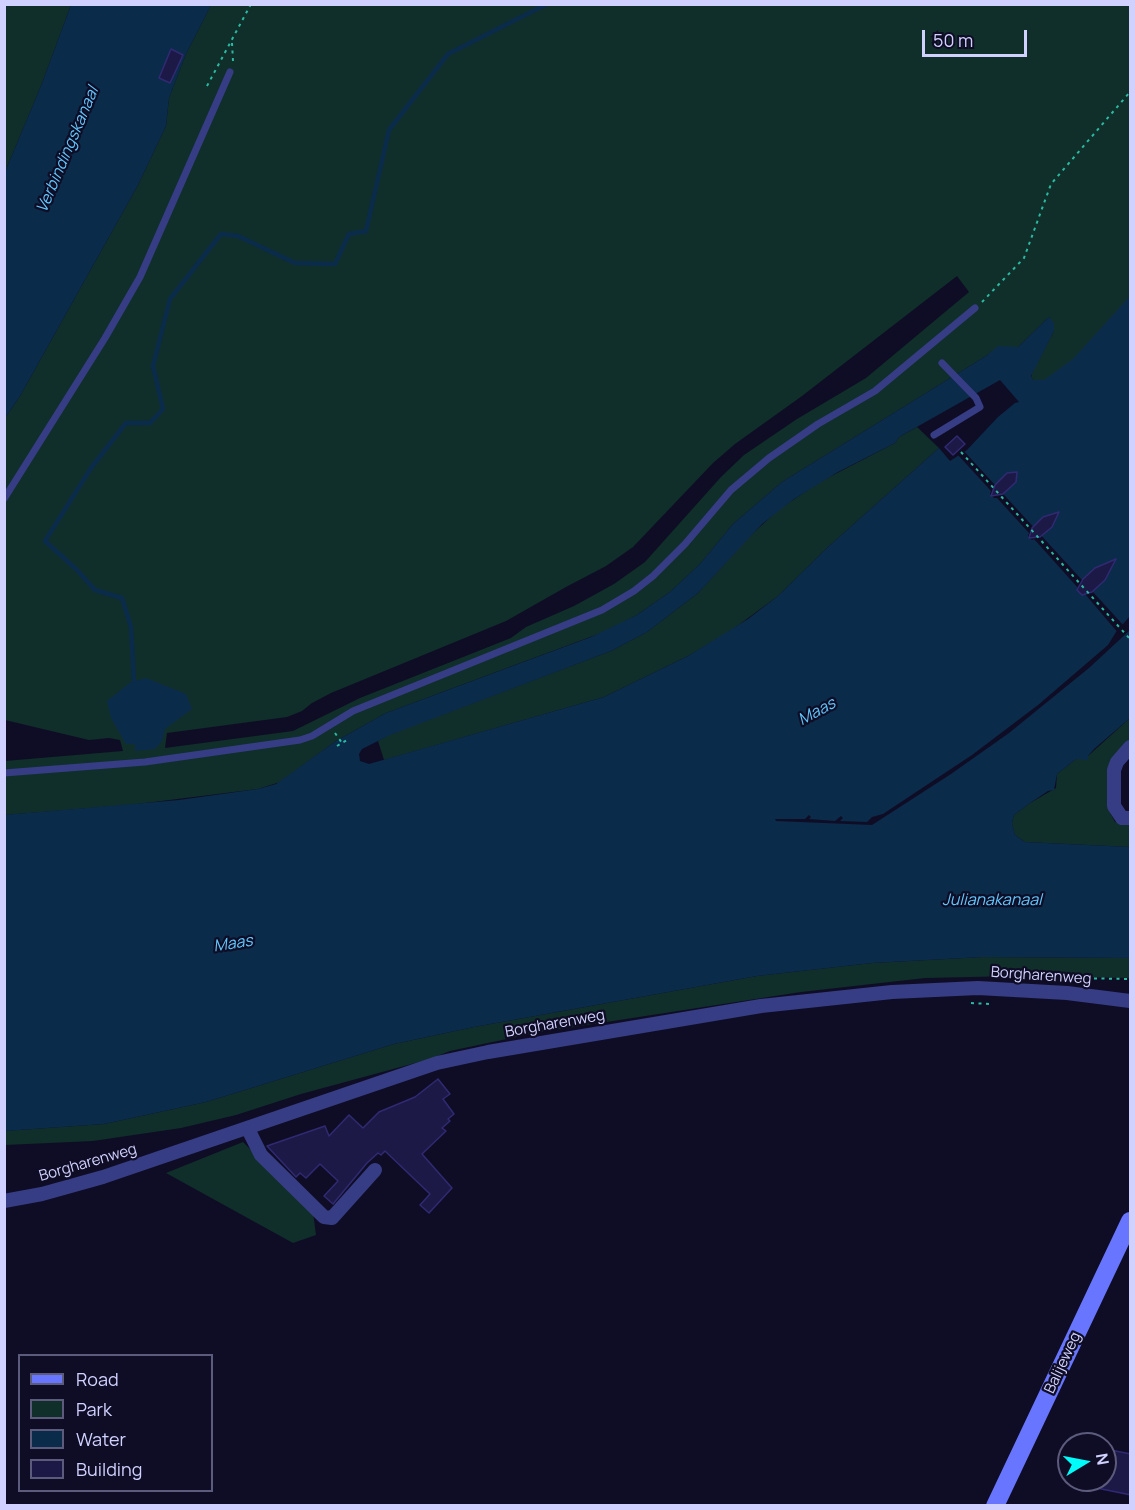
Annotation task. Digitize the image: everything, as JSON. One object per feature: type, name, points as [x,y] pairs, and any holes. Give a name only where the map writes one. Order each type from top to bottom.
[{"type":"street","points":[[1131,747],[1117,762],[1114,770],[1114,806],[1122,818],[1131,818]]},
{"type":"street","name":"Borgharenweg","points":[[4,1201],[42,1194],[103,1177],[436,1063],[488,1052],[761,1006],[892,992],[978,988],[1067,993],[1131,1001]]},
{"type":"street","points":[[248,1129],[261,1155],[324,1217],[332,1218],[375,1170]]},
{"type":"street","name":"Balijeweg","points":[[995,1506],[1131,1221]]},
{"type":"lane","points":[[4,498],[105,338],[140,277],[230,72]]},
{"type":"lane","points":[[4,773],[145,762],[225,753],[300,740],[312,736],[353,711],[602,610],[634,591],[653,576],[685,544],[731,490],[769,458],[818,424],[884,385],[975,308]]},
{"type":"lane","points":[[934,435],[980,406],[976,398],[942,363]]},
{"type":"path","points":[[207,86],[251,4]]},
{"type":"path","points":[[230,72],[233,61],[232,40]]},
{"type":"path","points":[[975,308],[1024,258],[1051,184],[1131,92]]},
{"type":"path","points":[[961,452],[1131,639]]},
{"type":"path","points":[[338,737],[342,743]]},
{"type":"path","points":[[337,746],[347,740]]},
{"type":"path","points":[[962,1003],[995,1004]]},
{"type":"green space","points":[[4,5],[71,5],[41,86],[5,172]]},
{"type":"green space","points":[[211,5],[1130,5],[1130,459],[1031,378],[1054,331],[1049,317],[1018,347],[998,347],[782,482],[733,524],[700,564],[670,592],[637,615],[609,630],[386,713],[336,741],[280,782],[258,789],[129,805],[5,815],[5,761],[123,751],[120,740],[109,738],[89,740],[5,720],[5,418],[20,396],[138,185],[166,126],[169,98],[186,54]],"holes":[[[957,276],[969,292],[866,378],[797,419],[744,455],[721,477],[645,562],[614,584],[574,606],[526,627],[511,638],[360,698],[293,731],[165,748],[167,733],[287,717],[302,711],[331,693],[506,621],[606,566],[633,547],[713,463],[735,444],[802,396]]]},
{"type":"green space","points":[[917,427],[939,448],[828,547],[778,596],[729,632],[688,656],[604,697],[384,760],[378,741],[390,734],[611,651],[647,632],[698,593],[748,538],[778,510],[820,482],[895,443],[899,437]]},
{"type":"green space","points":[[1130,718],[1130,743],[1107,769],[1107,807],[1115,822],[1130,823],[1130,847],[1025,842],[1015,835],[1012,823],[1014,815],[1056,788],[1057,774],[1076,759],[1088,756]]},
{"type":"green space","points":[[983,957],[1130,958],[1130,978],[1016,976],[925,978],[801,992],[535,1033],[450,1051],[430,1059],[301,1094],[236,1115],[181,1128],[93,1141],[5,1145],[4,1131],[104,1124],[206,1102],[394,1044],[474,1027],[757,976],[872,963]]},
{"type":"green space","points":[[243,1142],[313,1212],[316,1235],[293,1243],[166,1173]]},
{"type":"water","name":"Verbindingskanaal","points":[[71,5],[211,5],[186,54],[169,98],[166,126],[138,185],[20,396],[5,418],[5,172],[41,86]]},
{"type":"water","points":[[1130,296],[1130,616],[1108,645],[1038,705],[972,755],[883,814],[872,817],[867,822],[840,821],[843,818],[841,816],[835,821],[809,819],[811,817],[809,815],[805,819],[775,819],[776,821],[872,825],[1009,733],[1089,668],[1130,630],[1130,718],[1094,749],[1088,756],[1088,760],[1076,759],[1057,774],[1054,790],[1048,791],[1014,815],[1012,823],[1015,835],[1025,842],[1130,847],[1130,958],[983,957],[872,963],[757,976],[474,1027],[394,1044],[206,1102],[104,1124],[5,1131],[4,815],[179,800],[258,789],[276,784],[336,741],[386,713],[591,637],[637,615],[670,592],[700,564],[733,524],[782,482],[986,356],[998,346],[1018,347],[1049,317],[1054,323],[1054,331],[1031,376],[1033,380],[1044,380],[1073,359]],"holes":[[[1000,380],[1019,402],[998,417],[967,450],[950,461],[939,448],[828,547],[778,596],[748,619],[688,656],[604,697],[369,764],[360,761],[359,754],[362,749],[390,735],[611,651],[647,632],[698,593],[762,524],[794,499],[838,472],[895,443],[899,437]]]},
{"type":"water","points":[[146,678],[186,694],[192,709],[165,729],[162,741],[155,749],[135,751],[135,744],[126,744],[111,718],[107,701],[131,682]]},
{"type":"pier","points":[[963,450],[1125,627],[1119,634],[1034,539],[1028,536],[1029,533],[997,498],[990,494],[991,491],[958,455]]},
{"type":"building","points":[[171,49],[183,55],[170,83],[159,78]]},
{"type":"building","points":[[957,436],[965,444],[953,455],[945,447]]},
{"type":"building","points":[[1017,472],[1016,482],[1003,494],[991,496],[995,485],[1007,473]]},
{"type":"building","points":[[1059,512],[1052,527],[1040,537],[1029,538],[1032,528],[1043,517]]},
{"type":"building","points":[[1116,559],[1105,580],[1092,592],[1082,595],[1077,590],[1083,579],[1095,568]]},
{"type":"building","points":[[438,1079],[450,1094],[443,1099],[454,1114],[442,1128],[446,1131],[422,1154],[452,1188],[429,1213],[420,1205],[430,1194],[385,1151],[381,1155],[378,1153],[367,1163],[333,1204],[324,1196],[338,1181],[320,1164],[306,1178],[300,1173],[296,1177],[267,1146],[325,1126],[329,1136],[349,1115],[363,1128],[379,1112],[415,1097]]},
{"type":"building","points":[[1117,1451],[1131,1454],[1131,1495],[1116,1492]]},
{"type":"waterway","points":[[134,681],[131,627],[122,598],[95,590],[45,541],[91,468],[126,423],[150,423],[163,409],[153,366],[170,299],[221,234],[238,236],[295,263],[335,264],[349,234],[366,231],[389,130],[448,54],[547,4]]},
{"type":"water label","name":"Maas","points":[[817,712]]},
{"type":"water label","name":"Julianakanaal","points":[[992,901]]},
{"type":"water label","name":"Maas","points":[[233,944]]}]
